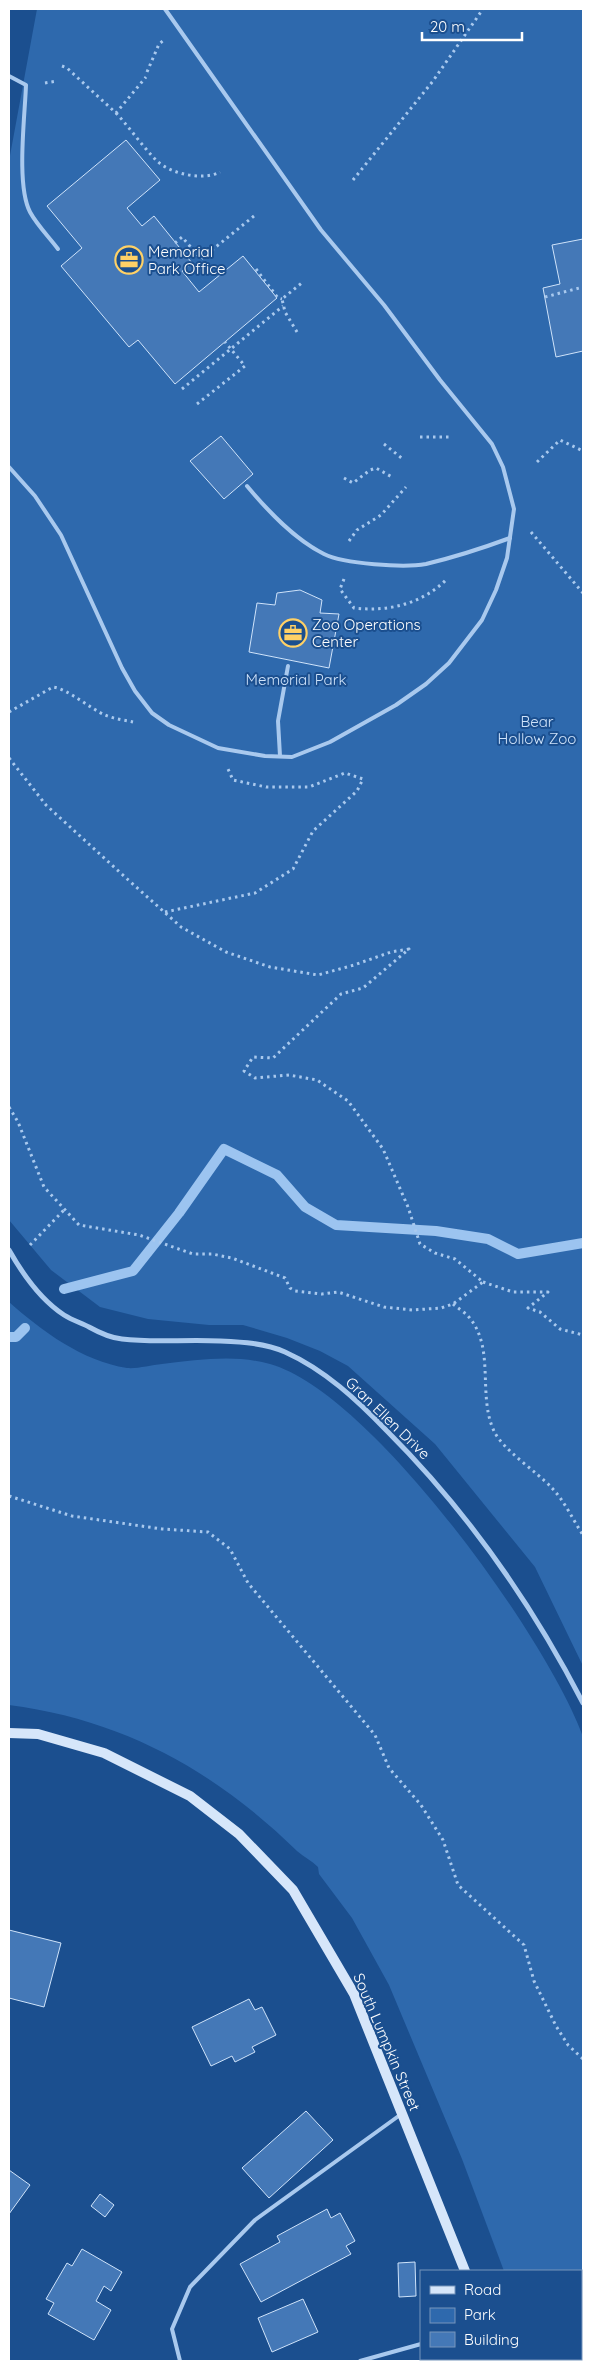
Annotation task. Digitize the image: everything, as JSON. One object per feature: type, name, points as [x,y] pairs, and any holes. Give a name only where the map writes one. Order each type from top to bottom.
[{"type":"main road","name":"South Lumpkin Street","points":[[9,1733],[38,1734],[104,1753],[190,1796],[239,1834],[293,1890],[354,1994],[465,2270]]},
{"type":"street","name":"Gran Ellen Drive","points":[[9,1250],[19,1268],[63,1315],[96,1331],[120,1339],[252,1343],[284,1352],[321,1372],[364,1407],[412,1456],[468,1522],[558,1654],[583,1703]]},
{"type":"lane","points":[[9,467],[35,496],[61,535],[122,668],[135,691],[152,713],[169,725],[188,736],[218,748],[292,757],[330,742],[396,705],[437,675],[449,663],[482,620],[496,590],[507,558],[514,508],[503,467],[492,444],[440,380],[384,305],[321,230],[165,9]]},
{"type":"lane","points":[[9,76],[26,85],[23,145],[24,186],[30,211],[58,249]]},
{"type":"lane","points":[[247,486],[267,510],[324,554],[360,564],[424,564],[510,538]]},
{"type":"lane","points":[[280,756],[278,721],[288,666]]},
{"type":"lane","points":[[180,2361],[172,2329],[190,2287],[256,2220],[402,2114]]},
{"type":"lane","points":[[360,2361],[420,2344]]},
{"type":"path","points":[[353,180],[433,81],[483,9]]},
{"type":"path","points":[[147,72],[160,44]]},
{"type":"path","points":[[62,66],[67,68],[116,113],[158,162],[185,174],[203,177],[220,172]]},
{"type":"path","points":[[116,113],[146,77]]},
{"type":"path","points":[[175,243],[182,237],[201,259],[254,216]]},
{"type":"path","points":[[256,269],[278,298],[282,299]]},
{"type":"path","points":[[282,299],[303,282]]},
{"type":"path","points":[[545,297],[583,287]]},
{"type":"path","points":[[282,299],[283,306],[297,332]]},
{"type":"path","points":[[182,389],[283,306]]},
{"type":"path","points":[[198,404],[245,366],[225,342]]},
{"type":"path","points":[[420,437],[451,437]]},
{"type":"path","points":[[537,462],[560,440],[583,451]]},
{"type":"path","points":[[384,444],[404,460]]},
{"type":"path","points":[[344,478],[353,484],[370,470],[376,468],[392,478]]},
{"type":"path","points":[[406,487],[381,515],[364,525],[352,536],[346,551],[340,589],[354,608],[377,611],[421,598],[449,578]]},
{"type":"path","points":[[532,531],[583,593]]},
{"type":"path","points":[[9,712],[53,687],[60,688],[81,702],[108,716],[141,723]]},
{"type":"path","points":[[164,912],[255,893],[294,869],[313,831],[357,791],[363,779],[345,773],[309,787],[266,788],[233,780],[218,748]]},
{"type":"path","points":[[9,758],[46,804],[164,912],[181,927],[226,952],[270,967],[318,975],[391,952],[409,949],[362,988],[341,994],[273,1058],[253,1057],[244,1071],[255,1078],[289,1075],[317,1080],[348,1101],[383,1149],[408,1206],[420,1244],[435,1253],[455,1259],[483,1282],[513,1292],[548,1292],[528,1308],[540,1312],[560,1329],[583,1335]]},
{"type":"path","points":[[9,1107],[18,1122],[44,1187],[79,1225],[86,1228],[119,1230],[194,1254],[212,1254],[232,1258],[285,1278],[290,1288],[295,1291],[322,1294],[338,1292],[384,1307],[431,1310],[453,1304],[483,1282]]},
{"type":"path","points":[[28,1248],[64,1210]]},
{"type":"path","points":[[453,1304],[469,1316],[480,1337],[486,1406],[494,1432],[525,1465],[552,1488],[583,1535]]},
{"type":"path","points":[[9,1496],[27,1500],[72,1516],[162,1529],[208,1532],[230,1550],[248,1583],[375,1736],[389,1768],[421,1805],[443,1840],[458,1885],[524,1945],[534,1982],[556,2026],[568,2045],[583,2059]]},
{"type":"green space","name":"Memorial Park","points":[[37,9],[583,9],[583,1666],[535,1567],[435,1444],[348,1366],[320,1351],[287,1338],[243,1325],[209,1325],[148,1319],[100,1307],[51,1270],[9,1220],[9,161]]},
{"type":"green space","points":[[9,1302],[49,1334],[79,1352],[110,1364],[131,1368],[202,1360],[243,1359],[270,1364],[311,1384],[357,1420],[404,1468],[451,1524],[495,1583],[534,1641],[564,1694],[583,1737],[583,2361],[538,2360],[582,2360],[582,2270],[504,2270],[462,2159],[389,1985],[352,1918],[319,1874],[318,1867],[234,1797],[200,1774],[165,1754],[129,1737],[91,1723],[51,1712],[9,1705]]},
{"type":"building","name":"Memorial Park Office","points":[[126,140],[160,180],[127,208],[142,226],[154,216],[192,263],[182,271],[199,292],[243,256],[277,298],[175,384],[138,340],[129,347],[61,266],[82,248],[47,206]]},
{"type":"building","points":[[583,239],[583,351],[556,357],[543,288],[560,284],[552,245]]},
{"type":"building","points":[[221,436],[253,474],[224,499],[190,461]]},
{"type":"building","name":"Zoo Operations Center","points":[[300,590],[322,600],[320,613],[339,614],[329,668],[249,652],[257,603],[275,605],[277,593]]},
{"type":"building","points":[[9,1930],[61,1943],[44,2007],[9,1998]]},
{"type":"building","points":[[249,1999],[255,2010],[262,2007],[276,2035],[252,2047],[255,2052],[235,2062],[232,2056],[211,2066],[192,2027]]},
{"type":"building","points":[[306,2111],[333,2140],[269,2198],[242,2168]]},
{"type":"building","points":[[9,2170],[30,2185],[9,2214]]},
{"type":"building","points":[[100,2194],[114,2205],[105,2217],[91,2206]]},
{"type":"building","points":[[327,2209],[331,2218],[340,2213],[355,2241],[346,2246],[351,2254],[261,2302],[240,2264],[280,2242],[277,2236]]},
{"type":"building","points":[[82,2249],[122,2272],[111,2291],[104,2286],[96,2301],[111,2310],[94,2340],[48,2314],[54,2303],[46,2299],[67,2263],[72,2266]]},
{"type":"building","points":[[415,2262],[416,2296],[399,2297],[398,2263]]},
{"type":"building","points":[[303,2299],[318,2332],[272,2352],[258,2318]]},
{"type":"waterway","points":[[64,1289],[133,1271],[179,1213],[224,1149],[277,1175],[305,1207],[336,1225],[436,1231],[488,1239],[518,1254],[583,1243]]},
{"type":"waterway","points":[[9,1337],[16,1337],[25,1328]]},
{"type":"place","name":"Memorial Park Office","points":[[129,260]]},
{"type":"place","name":"Zoo Operations Center","points":[[293,633]]},
{"type":"park label","name":"Bear Hollow Zoo","points":[[537,730]]}]
